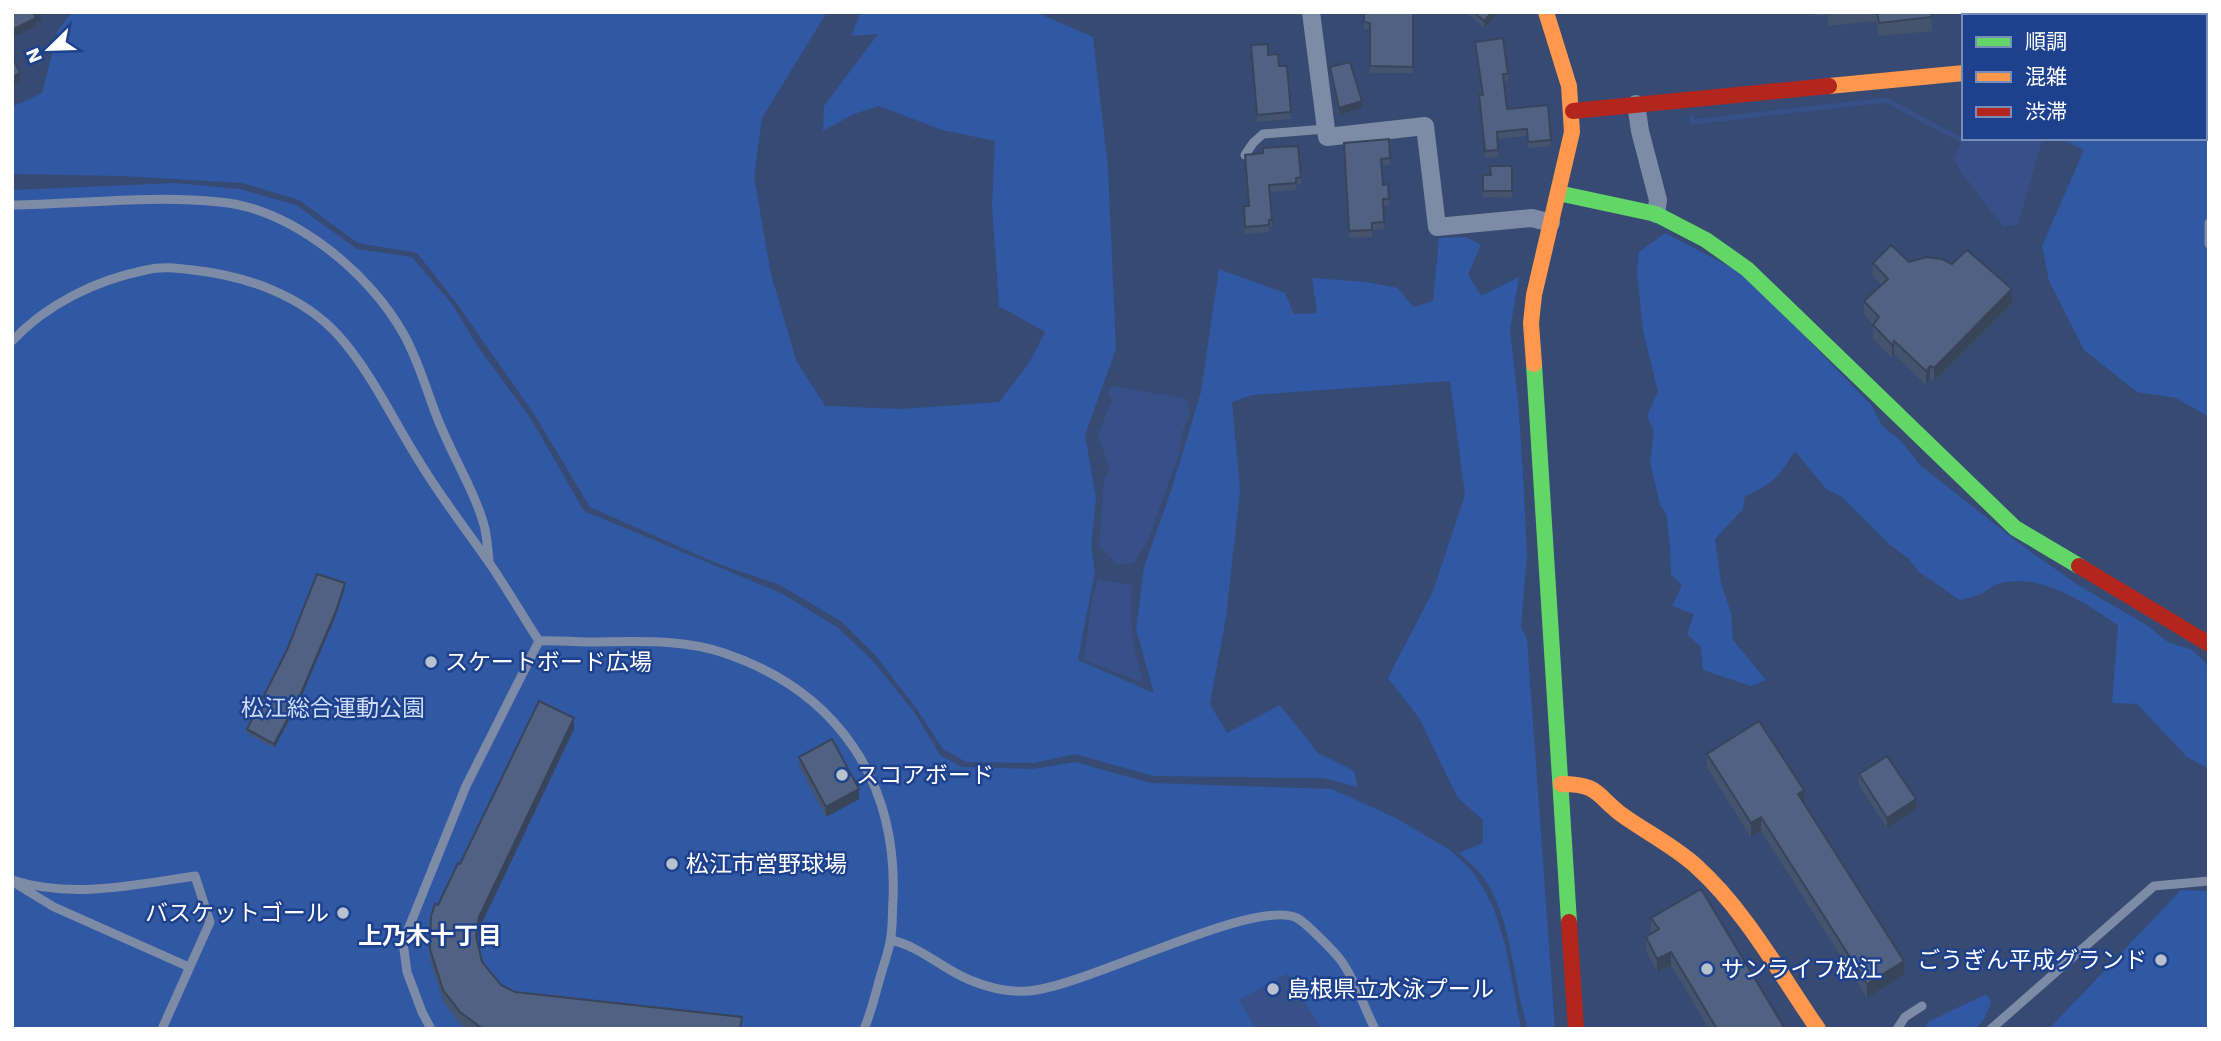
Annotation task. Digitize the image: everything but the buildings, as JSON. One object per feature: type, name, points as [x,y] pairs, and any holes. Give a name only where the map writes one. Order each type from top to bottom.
[{"type":"street","points":[[1311,12],[1327,137],[1425,126],[1437,227],[1532,218],[1551,223]]},
{"type":"street","points":[[1546,12],[1567,78],[1573,111],[1572,132],[1534,295],[1531,323],[1576,1029]]},
{"type":"street","points":[[1573,111],[1962,73]]},
{"type":"street","points":[[1636,104],[1640,131],[1658,200],[1656,214]]},
{"type":"street","points":[[1558,193],[1656,214],[1706,240],[1747,269],[2015,528],[2209,644]]},
{"type":"street","points":[[1561,784],[1582,783],[1591,787],[1621,814],[1693,863],[1712,881],[1749,928],[1818,1029]]},
{"type":"lane","points":[[1245,155],[1258,137],[1264,134],[1326,128]]},
{"type":"lane","points":[[12,205],[135,200],[222,202],[281,220],[303,231],[332,252],[356,272],[394,318],[405,336],[485,528],[489,562]]},
{"type":"lane","points":[[2209,223],[2209,244]]},
{"type":"lane","points":[[12,341],[52,306],[111,279],[147,269],[170,268],[227,274],[287,296],[339,336],[449,509],[489,562],[539,641]]},
{"type":"lane","points":[[539,641],[642,641],[703,647],[725,653],[768,671],[820,706],[844,732],[864,763],[877,793],[892,854],[891,940],[864,1029]]},
{"type":"lane","points":[[431,1029],[407,972],[403,942],[467,786],[539,641]]},
{"type":"lane","points":[[12,881],[55,890],[89,890],[195,876],[210,922],[162,1029]]},
{"type":"lane","points":[[1991,1029],[2154,886],[2209,880]]},
{"type":"lane","points":[[12,881],[54,907],[189,967]]},
{"type":"lane","points":[[891,940],[905,943],[968,979],[1000,989],[1028,991],[1058,985],[1228,926],[1268,914],[1284,914],[1308,926],[1343,962],[1375,1029]]},
{"type":"lane","points":[[1898,1029],[1905,1017],[1922,1006]]},
{"type":"green space","points":[[72,12],[827,12],[762,118],[754,177],[771,274],[796,360],[825,406],[901,409],[999,402],[1029,363],[1045,332],[999,306],[992,206],[995,141],[942,130],[879,106],[854,114],[823,131],[824,106],[878,34],[851,36],[861,12],[1035,12],[1093,37],[1108,168],[1116,349],[1085,435],[1096,498],[1091,545],[1095,571],[1078,660],[1154,693],[1136,629],[1144,567],[1172,488],[1201,392],[1219,269],[1285,293],[1294,314],[1317,313],[1312,278],[1366,282],[1398,288],[1413,307],[1433,301],[1439,238],[1466,237],[1481,245],[1468,274],[1481,296],[1519,277],[1510,330],[1518,402],[1527,555],[1521,626],[1527,640],[1555,1029],[1528,1029],[1507,935],[1495,899],[1483,877],[1459,853],[1483,843],[1483,820],[1458,798],[1419,718],[1388,678],[1433,591],[1465,495],[1450,381],[1252,395],[1232,402],[1240,490],[1226,617],[1210,704],[1227,733],[1280,705],[1318,753],[1354,771],[1358,787],[1323,778],[1153,776],[1075,754],[1034,763],[966,762],[943,749],[916,708],[875,655],[842,622],[780,585],[716,563],[590,507],[534,414],[455,301],[417,253],[358,243],[299,200],[242,183],[123,176],[12,174],[12,107],[42,93],[58,30]]},
{"type":"green space","points":[[2209,12],[2209,35],[2207,14],[2040,14]]},
{"type":"green space","points":[[2209,67],[2209,417],[2176,398],[2137,392],[2084,350],[2049,281],[2042,246],[2084,150],[2063,140],[2207,140]]},
{"type":"green space","name":"松江総合運動公園","points":[[176,183],[240,189],[296,205],[357,249],[412,257],[452,304],[478,347],[531,419],[584,511],[781,593],[837,627],[872,660],[915,713],[940,755],[962,767],[1033,769],[1075,762],[1151,783],[1332,789],[1396,818],[1450,850],[1472,871],[1494,909],[1506,948],[1521,1029],[12,1029],[12,190]]},
{"type":"green space","points":[[1665,233],[1746,275],[1872,406],[1882,426],[1899,439],[1921,466],[2024,547],[2078,585],[2145,624],[2168,642],[2192,650],[2209,666],[2209,769],[2187,757],[2137,704],[2112,703],[2118,625],[2078,599],[2032,582],[1998,584],[1979,595],[1960,600],[1919,572],[1909,559],[1890,545],[1842,497],[1826,489],[1795,451],[1775,478],[1745,496],[1743,509],[1715,539],[1721,583],[1731,613],[1733,640],[1766,680],[1751,686],[1703,670],[1701,647],[1687,634],[1694,614],[1672,606],[1682,585],[1671,575],[1666,514],[1660,505],[1650,462],[1654,432],[1647,416],[1658,392],[1643,331],[1637,271],[1639,252]]},
{"type":"green space","name":"ごうぎん平成グランド","points":[[2181,890],[2209,891],[2209,1029],[2049,1029]]},
{"type":"green space","points":[[1984,995],[1988,996],[1991,1003],[1983,1021],[1975,1029],[1924,1029],[1928,1022]]},
{"type":"shaded area","points":[[1962,139],[2042,140],[2018,224],[2003,227],[1954,159]]},
{"type":"shaded area","points":[[1111,386],[1187,399],[1190,416],[1182,432],[1179,455],[1147,542],[1134,563],[1118,565],[1099,546],[1104,480],[1110,469],[1098,435],[1112,400],[1107,392]]},
{"type":"shaded area","points":[[1098,579],[1132,585],[1132,633],[1143,679],[1141,682],[1084,660],[1092,598]]},
{"type":"shaded area","points":[[1288,973],[1321,1029],[1256,1029],[1239,1000]]},
{"type":"waterway","points":[[1692,117],[1693,122],[1886,100],[1961,140]]},
{"type":"traffic: fast","points":[[1558,193],[1656,214],[1706,240],[1747,269],[2015,528],[2079,566]]},
{"type":"traffic: fast","points":[[1534,364],[1569,922]]},
{"type":"traffic: slow","points":[[1534,364],[1531,323],[1534,295],[1572,132],[1569,86],[1546,12]]},
{"type":"traffic: slow","points":[[1829,86],[1962,73]]},
{"type":"traffic: slow","points":[[1561,784],[1591,789],[1615,810],[1688,859],[1714,883],[1746,922],[1818,1029]]},
{"type":"traffic: jam","points":[[1573,111],[1829,86]]},
{"type":"traffic: jam","points":[[2079,566],[2209,644]]},
{"type":"traffic: jam","points":[[1569,922],[1576,1029]]},
{"type":"place","name":"スケートボード広場","points":[[431,662]]},
{"type":"place","name":"スコアボード","points":[[842,775]]},
{"type":"place","name":"松江市営野球場","points":[[672,864]]},
{"type":"place","name":"バスケットゴール","points":[[343,913]]},
{"type":"place","name":"ごうぎん平成グランド","points":[[2161,960]]},
{"type":"place","name":"サンライフ松江","points":[[1707,969]]},
{"type":"place","name":"島根県立水泳プール","points":[[1273,989]]},
{"type":"district","name":"上乃木十丁目","points":[[430,936]]}]
